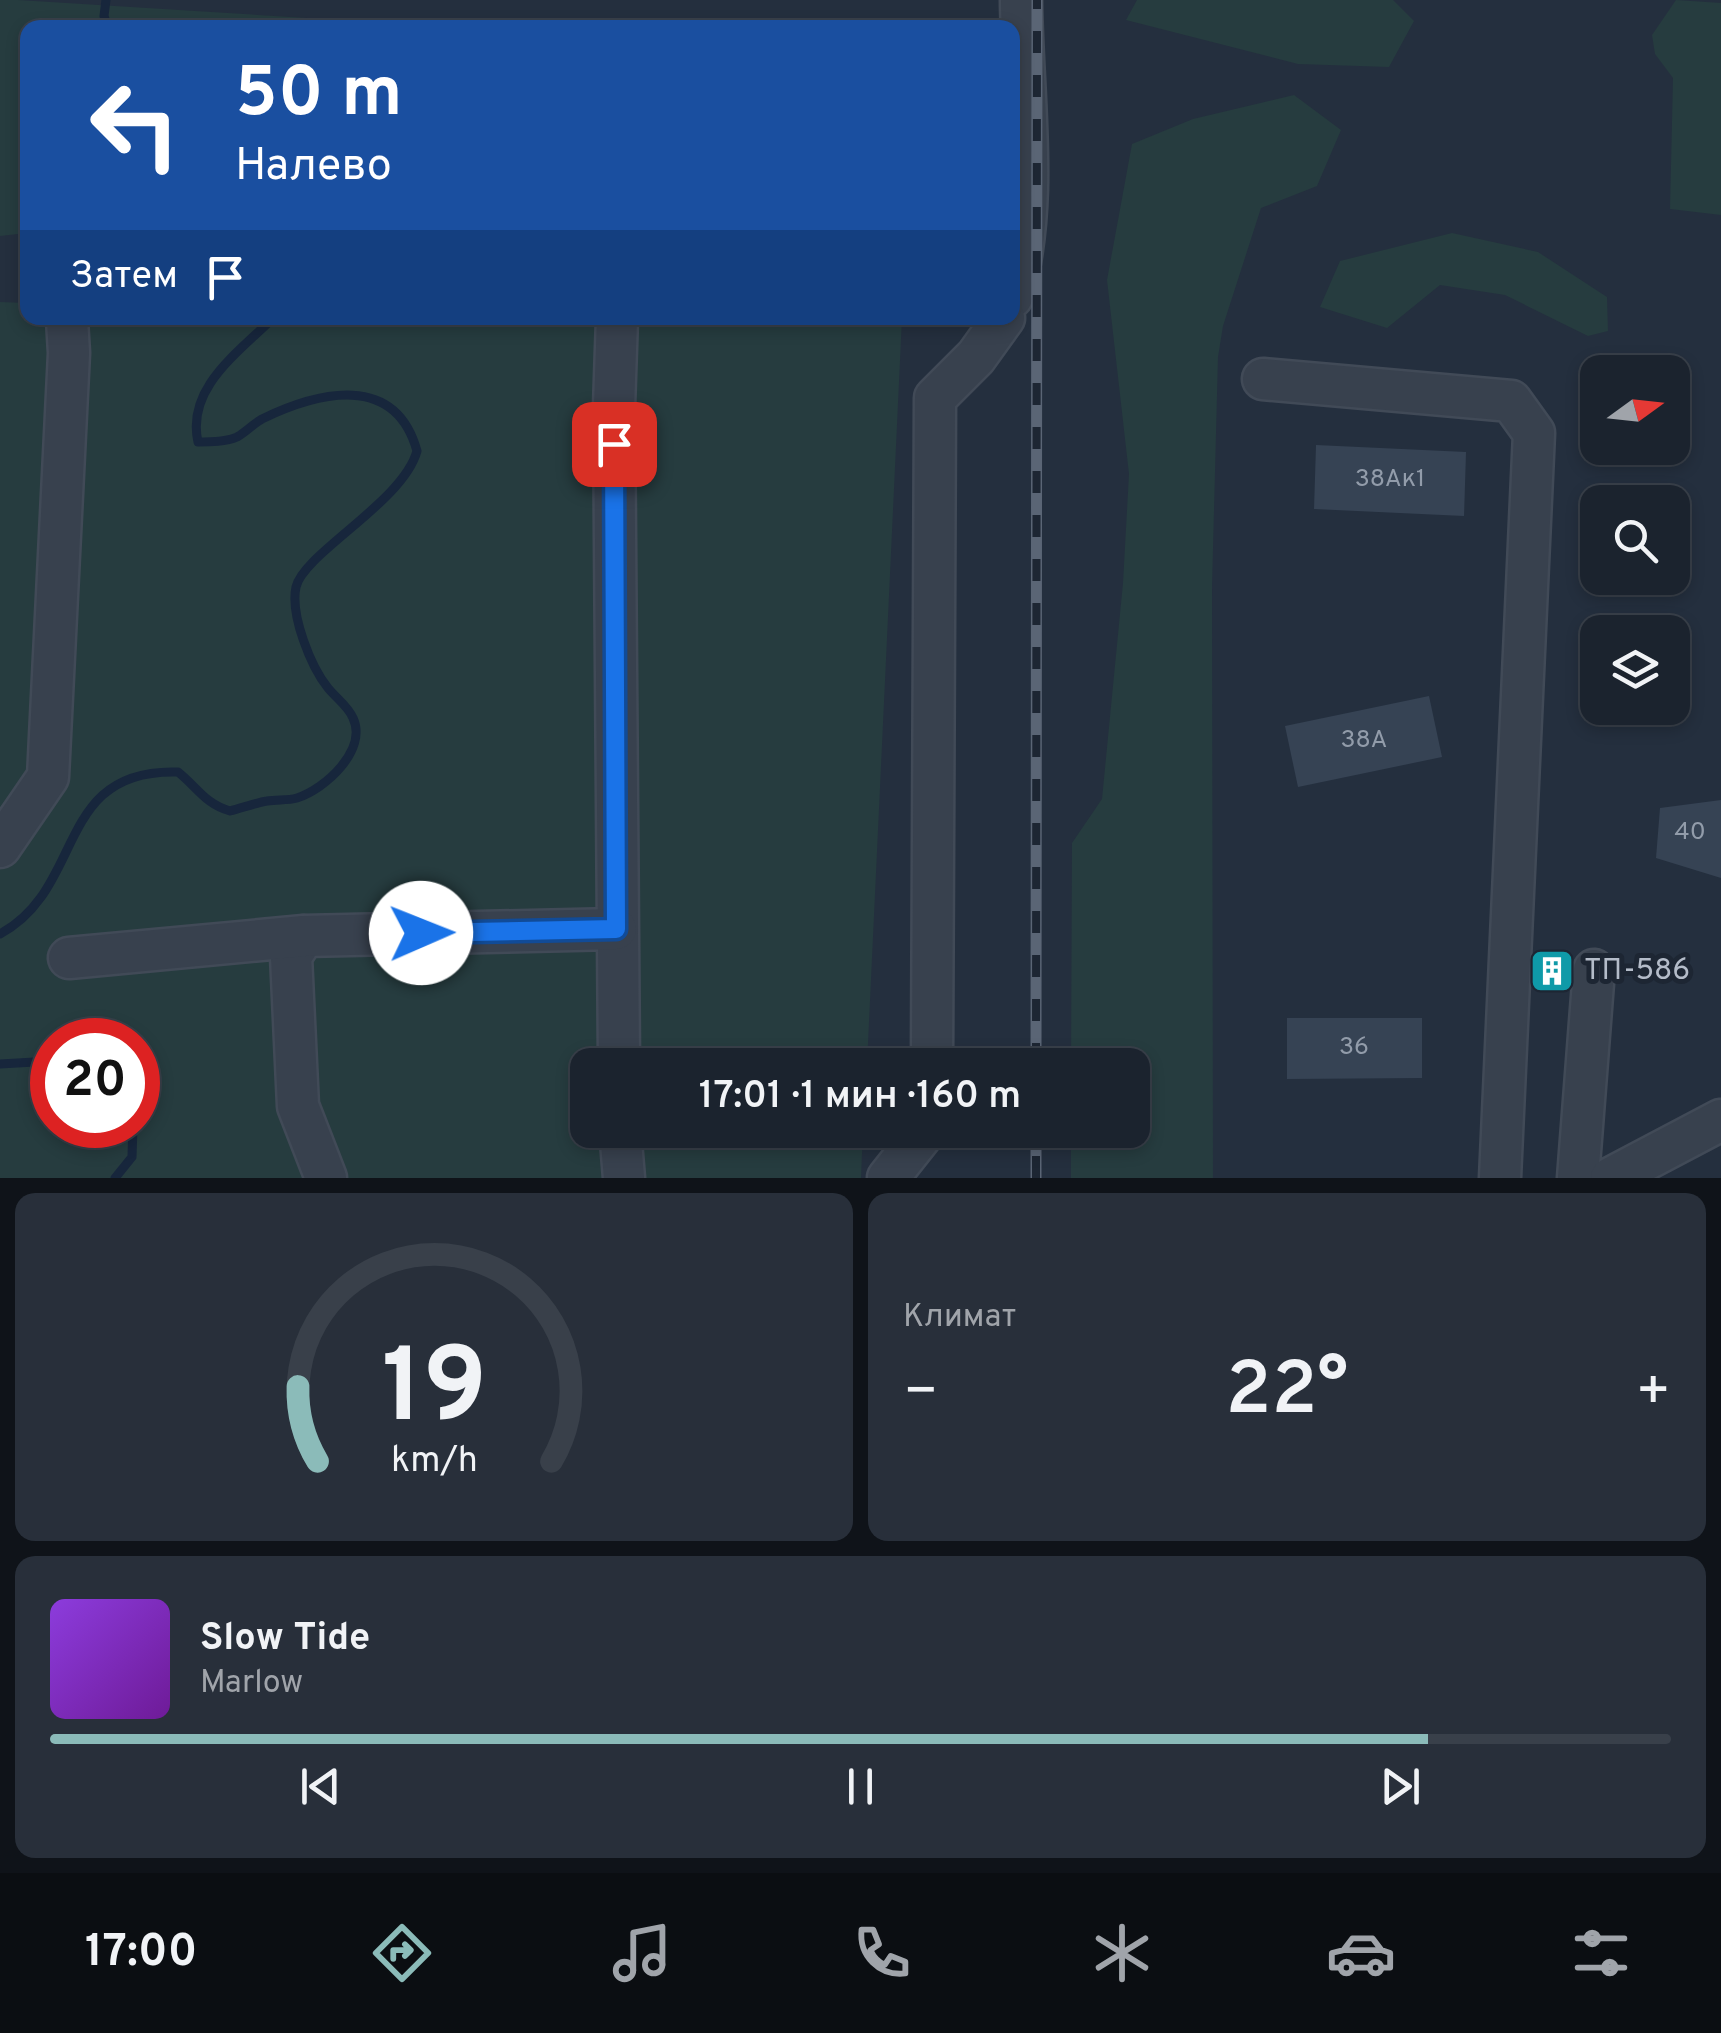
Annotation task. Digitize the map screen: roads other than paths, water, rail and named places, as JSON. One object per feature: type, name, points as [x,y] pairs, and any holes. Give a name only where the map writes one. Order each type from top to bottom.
[{"type":"street","points":[[1020,80],[1021,0]]},
{"type":"street","points":[[1020,196],[1020,272]]},
{"type":"street","points":[[0,847],[48,777],[67,325]]},
{"type":"street","points":[[617,325],[619,1048]]},
{"type":"street","points":[[932,1048],[936,398],[976,357],[999,325]]},
{"type":"street","points":[[1262,379],[1511,402],[1534,433],[1500,1178]]},
{"type":"street","points":[[69,958],[304,936],[616,929]]},
{"type":"street","points":[[304,936],[291,956],[298,1106],[326,1178]]},
{"type":"street","points":[[1578,1178],[1594,970]]},
{"type":"street","points":[[1611,1178],[1721,1120]]},
{"type":"street","points":[[622,1148],[624,1178]]},
{"type":"street","points":[[888,1178],[913,1148]]},
{"type":"street","points":[[929,1148],[930,1178]]},
{"type":"waterway","points":[[105,20],[106,0]]},
{"type":"waterway","points":[[0,934],[27,914],[47,889],[90,809],[110,789],[138,776],[178,772],[208,800],[230,811],[308,793],[341,767],[355,743],[353,718],[321,679],[309,654],[296,612],[296,587],[316,559],[393,489],[417,451],[406,426],[391,409],[373,399],[352,395],[330,396],[284,409],[233,439],[198,442],[196,423],[207,388],[266,325]]},
{"type":"waterway","points":[[0,1064],[30,1062]]},
{"type":"waterway","points":[[115,1178],[132,1157],[132,1148]]},
{"type":"railway","points":[[1036,1048],[1037,0]]},
{"type":"railway","points":[[1036,1148],[1036,1178]]},
{"type":"place","name":"ТП-586","points":[[1552,971]]}]
